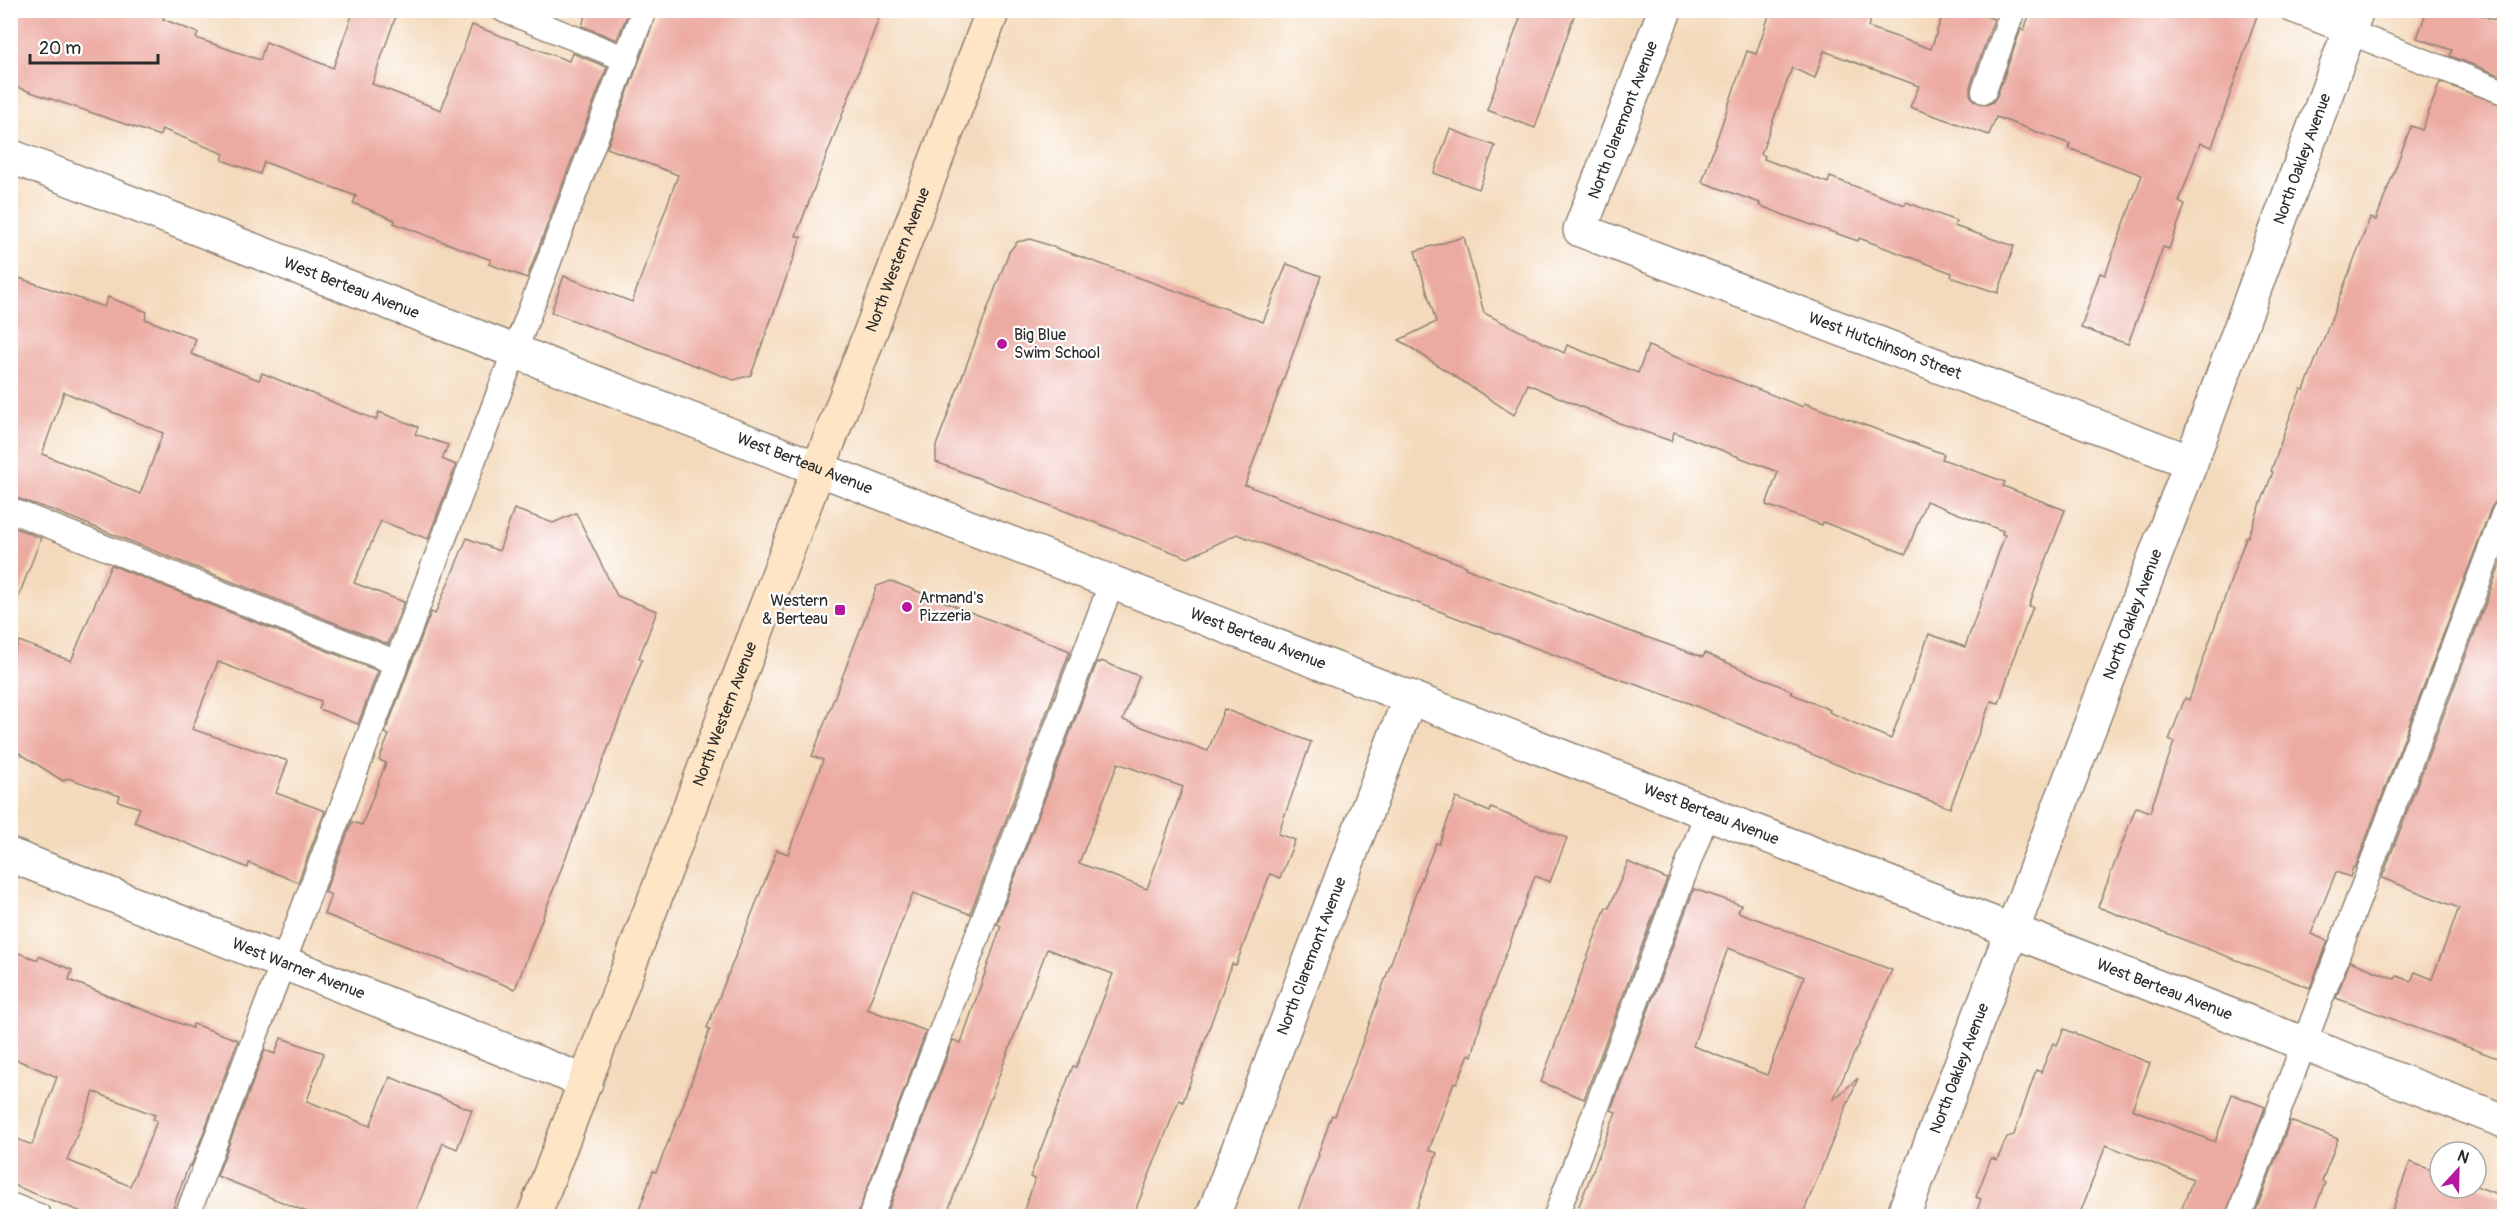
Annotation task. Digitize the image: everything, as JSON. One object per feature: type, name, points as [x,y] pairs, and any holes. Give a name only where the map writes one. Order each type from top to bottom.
[{"type":"main road","name":"North Western Avenue","points":[[534,1216],[820,470],[993,10]]},
{"type":"street","name":"North Claremont Avenue","points":[[1580,230],[1665,10]]},
{"type":"street","name":"North Oakley Avenue","points":[[1903,1216],[2191,462],[2353,21]]},
{"type":"street","name":"West Berteau Avenue","points":[[10,156],[2505,1120]]},
{"type":"street","name":"West Hutchinson Street","points":[[1580,230],[2191,462]]},
{"type":"street","name":"North Claremont Avenue","points":[[1213,1216],[1410,697]]},
{"type":"street","name":"West Warner Avenue","points":[[10,855],[586,1082]]},
{"type":"lane","points":[[504,10],[626,58]]},
{"type":"lane","points":[[187,1216],[644,10]]},
{"type":"lane","points":[[1984,91],[2013,10]]},
{"type":"lane","points":[[2292,10],[2353,21],[2505,92]]},
{"type":"lane","points":[[10,510],[397,663]]},
{"type":"lane","points":[[2239,1216],[2505,513]]},
{"type":"lane","points":[[871,1216],[1112,582]]},
{"type":"lane","points":[[1556,1216],[1707,813]]},
{"type":"lane","points":[[10,1205],[39,1216]]},
{"type":"building","points":[[10,10],[167,10],[163,19],[198,33],[196,38],[260,60],[266,42],[333,68],[354,10],[398,10],[372,84],[441,110],[472,25],[569,61],[572,53],[607,67],[527,278],[489,264],[491,260],[394,223],[395,220],[353,203],[356,196],[264,162],[260,174],[222,160],[224,154],[162,129],[160,136],[10,85]]},
{"type":"building","points":[[587,10],[629,10],[617,40],[582,26]]},
{"type":"building","points":[[658,10],[882,10],[796,236],[801,237],[751,375],[734,380],[551,312],[564,276],[632,302],[678,175],[607,148]]},
{"type":"building","points":[[1523,10],[1576,10],[1535,128],[1487,110]]},
{"type":"building","points":[[1771,10],[1874,10],[1868,27],[1931,49],[1944,10],[1969,10],[1994,19],[1970,87],[1970,94],[1974,101],[1986,105],[1993,102],[1997,96],[2021,29],[2024,30],[2031,10],[2259,10],[2212,147],[2200,143],[2179,202],[2185,205],[2169,249],[2163,247],[2128,344],[2081,328],[2100,273],[2105,275],[2142,175],[2068,148],[2070,144],[1996,117],[1989,135],[1910,107],[1919,86],[1824,51],[1815,78],[1792,68],[1761,154],[1765,156],[1764,159],[1828,183],[1830,177],[1905,205],[1906,202],[1956,221],[1954,226],[2014,246],[1998,293],[1951,277],[1952,273],[1859,238],[1858,241],[1789,217],[1759,205],[1760,203],[1702,182],[1747,51],[1756,54]]},
{"type":"building","points":[[2427,10],[2469,10],[2505,24],[2505,77],[2450,56],[2452,50],[2417,38]]},
{"type":"building","points":[[2440,82],[2505,106],[2505,499],[2495,502],[2491,508],[2355,868],[2353,867],[2350,877],[2336,872],[2311,934],[2328,941],[2310,988],[2098,907],[2136,807],[2150,812],[2174,742],[2169,740],[2185,698],[2189,700],[2246,537],[2248,537],[2273,472],[2271,471],[2288,422],[2301,389],[2304,390],[2370,218],[2376,220],[2411,126],[2422,130]]},
{"type":"building","points":[[1450,129],[1495,146],[1479,189],[1434,173]]},
{"type":"building","points":[[1464,237],[1484,313],[1564,353],[1567,345],[1638,373],[1648,346],[1803,407],[1804,403],[1944,454],[1942,459],[2005,482],[2003,486],[2065,510],[2029,606],[2033,607],[1999,703],[1991,701],[1950,808],[1879,782],[1686,702],[1599,672],[1237,534],[1188,558],[936,462],[936,446],[1009,252],[1017,242],[1031,239],[1263,322],[1287,264],[1321,276],[1245,485],[1466,566],[1465,568],[1623,629],[1703,657],[1705,653],[1792,691],[1790,693],[1891,739],[1929,634],[1965,647],[2005,535],[2002,534],[2003,531],[1926,501],[1906,554],[1823,522],[1822,525],[1766,505],[1778,472],[1674,432],[1671,441],[1619,423],[1528,384],[1514,415],[1399,340],[1436,322],[1415,251]]},
{"type":"building","points":[[10,275],[104,307],[108,297],[147,312],[145,319],[196,339],[191,354],[259,380],[262,373],[376,420],[379,412],[418,427],[415,434],[448,445],[442,459],[456,465],[428,539],[381,521],[354,583],[404,602],[388,644],[52,510],[10,496]],"holes":[[[64,392],[163,433],[140,494],[42,454]]]},
{"type":"building","points":[[514,509],[553,523],[576,513],[617,596],[657,611],[639,658],[642,660],[515,989],[324,914],[331,895],[325,892],[352,822],[362,825],[386,763],[379,760],[389,735],[385,733],[431,612],[435,614],[467,538],[499,551]]},
{"type":"building","points":[[10,526],[41,538],[13,611],[10,610]]},
{"type":"building","points":[[2505,552],[2505,1061],[2336,998],[2350,961],[2395,979],[2397,976],[2411,981],[2415,972],[2432,979],[2459,908],[2382,878]]},
{"type":"building","points":[[111,565],[378,671],[358,724],[319,709],[321,701],[218,662],[192,729],[288,761],[276,793],[325,811],[298,882],[249,863],[248,868],[134,822],[140,808],[118,801],[120,796],[68,778],[63,781],[10,747],[10,663],[19,641],[71,661]]},
{"type":"building","points":[[891,581],[1070,651],[970,914],[913,893],[867,1009],[926,1031],[857,1216],[637,1216],[653,1171],[656,1172],[682,1108],[710,1029],[707,1028],[777,850],[788,854],[823,760],[812,756],[877,586]]},
{"type":"building","points":[[1101,661],[1139,676],[1123,720],[1208,751],[1224,709],[1311,742],[1278,834],[1295,840],[1280,878],[1270,874],[1236,965],[1232,964],[1183,1102],[1179,1100],[1133,1216],[1022,1216],[1035,1179],[1030,1177],[1073,1066],[1076,1067],[1113,974],[1047,949],[946,1216],[886,1216],[953,1040],[961,1043],[1001,926],[997,924],[1097,662]],"holes":[[[1118,763],[1183,787],[1147,889],[1079,863]]]},
{"type":"building","points":[[1456,798],[1490,812],[1491,808],[1567,838],[1550,882],[1535,876],[1483,1015],[1472,1056],[1469,1054],[1457,1083],[1454,1082],[1429,1150],[1437,1153],[1414,1216],[1296,1216],[1332,1115],[1335,1116],[1371,1019],[1418,887],[1436,843],[1439,844]]},
{"type":"building","points":[[1628,862],[1667,879],[1584,1099],[1541,1082],[1606,907],[1609,908]]},
{"type":"building","points":[[1694,889],[1741,905],[1738,912],[1892,970],[1833,1100],[1858,1078],[1802,1216],[1575,1216],[1616,1112],[1611,1110]],"holes":[[[1728,948],[1804,977],[1767,1075],[1693,1046]]]},
{"type":"building","points":[[10,950],[38,960],[39,956],[72,970],[69,980],[136,1007],[192,1028],[193,1024],[238,1040],[174,1205],[173,1216],[92,1216],[10,1184],[10,1136],[32,1145],[57,1077],[10,1057]],"holes":[[[94,1092],[155,1115],[153,1119],[157,1121],[130,1186],[67,1160]]]},
{"type":"building","points":[[2064,1029],[2150,1063],[2132,1109],[2215,1142],[2232,1094],[2265,1107],[2225,1216],[2179,1216],[2193,1179],[2106,1145],[2079,1216],[1975,1216],[1981,1199],[1976,1197],[1991,1158],[1997,1160],[2007,1137],[2014,1135],[2036,1070],[2041,1072],[2053,1043],[2057,1045]]},
{"type":"building","points":[[281,1038],[324,1053],[307,1101],[370,1126],[390,1077],[472,1110],[457,1149],[443,1143],[414,1216],[317,1216],[217,1176],[265,1050],[275,1054]]},
{"type":"building","points":[[2290,1121],[2338,1139],[2322,1181],[2325,1183],[2312,1216],[2254,1216]]},
{"type":"building","points":[[2410,1162],[2428,1169],[2428,1200],[2488,1200],[2488,1191],[2505,1197],[2505,1216],[2390,1216]]},
{"type":"place","name":"Big Blue Swim School","points":[[1002,344]]},
{"type":"place","name":"Armand's Pizzeria","points":[[907,607]]},
{"type":"place","name":"Western & Berteau","points":[[840,610]]}]
